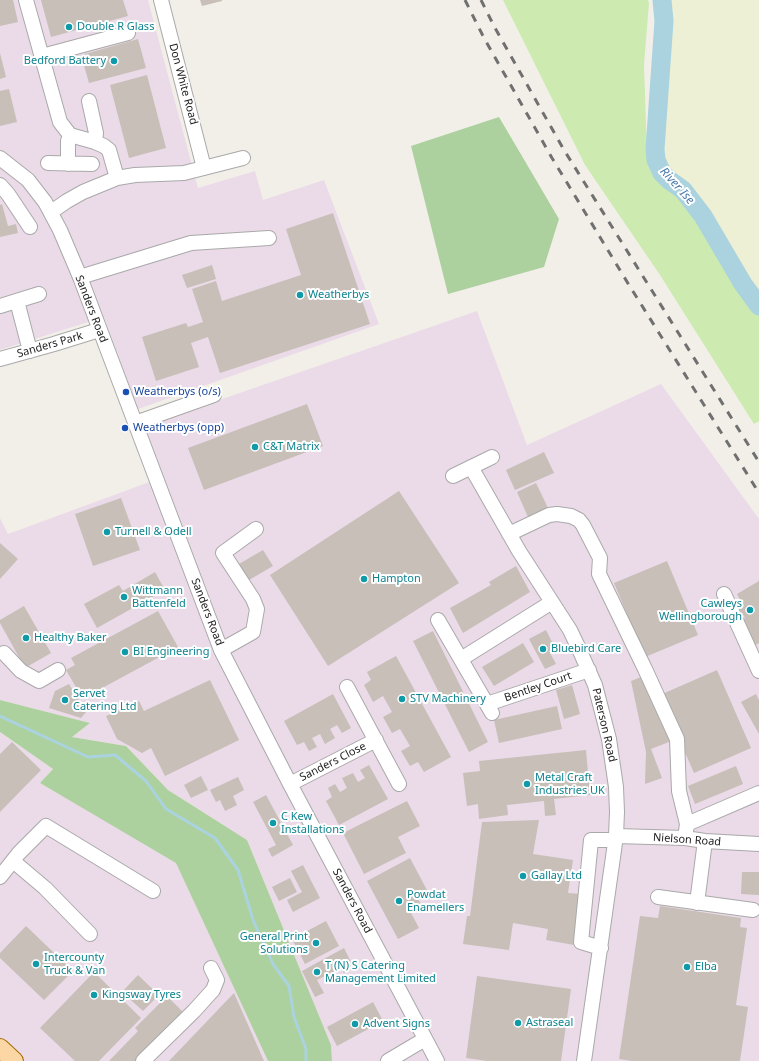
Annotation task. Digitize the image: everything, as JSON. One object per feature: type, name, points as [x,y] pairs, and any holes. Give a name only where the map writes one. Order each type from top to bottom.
[{"type":"main road","points":[[0,1048],[14,1061]]},
{"type":"street","points":[[26,0],[60,122],[70,135],[83,140],[95,142],[109,150],[117,178]]},
{"type":"street","name":"Don White Road","points":[[161,0],[204,168]]},
{"type":"street","points":[[42,56],[128,33]]},
{"type":"street","points":[[89,101],[96,134],[95,142]]},
{"type":"street","points":[[68,164],[68,141],[70,135]]},
{"type":"street","name":"Sanders Road","points":[[0,158],[28,180],[51,212],[80,277],[221,650],[290,784],[437,1061]]},
{"type":"street","points":[[51,212],[83,192],[117,178],[135,175],[184,173],[243,158]]},
{"type":"street","points":[[48,163],[92,164]]},
{"type":"street","points":[[28,180],[4,189],[30,227]]},
{"type":"street","points":[[80,277],[191,243],[268,238]]},
{"type":"street","points":[[0,306],[39,294]]},
{"type":"street","points":[[17,302],[30,351]]},
{"type":"street","name":"Sanders Park","points":[[0,359],[99,330]]},
{"type":"street","points":[[135,423],[214,395]]},
{"type":"street","points":[[453,476],[492,456]]},
{"type":"street","name":"Paterson Road","points":[[472,466],[509,534],[570,630],[595,685],[613,760],[617,812],[616,838],[584,1061]]},
{"type":"street","points":[[509,534],[550,515],[557,514],[571,516],[579,520],[583,525],[600,558],[600,574],[677,738],[679,791],[687,824],[685,838]]},
{"type":"street","points":[[221,650],[253,632],[258,609],[223,553],[256,529]]},
{"type":"street","points":[[724,594],[759,671]]},
{"type":"street","points":[[461,659],[552,602]]},
{"type":"street","name":"Bentley Court","points":[[438,620],[490,709],[589,670]]},
{"type":"street","points":[[1,652],[21,671],[39,681],[58,670]]},
{"type":"street","name":"Sanders Close","points":[[347,687],[399,784]]},
{"type":"street","name":"Sanders Close","points":[[290,784],[376,740]]},
{"type":"street","points":[[687,824],[759,793]]},
{"type":"street","points":[[0,877],[12,861],[46,826],[153,891]]},
{"type":"street","name":"Nielson Road","points":[[601,948],[581,942],[591,840],[616,838],[685,838],[705,841],[759,844]]},
{"type":"street","points":[[697,903],[705,841]]},
{"type":"street","points":[[12,861],[45,888],[90,934]]},
{"type":"street","points":[[658,898],[753,910]]},
{"type":"street","points":[[143,1061],[194,1011],[213,990],[217,980],[211,968]]},
{"type":"street","points":[[388,1061],[425,1039]]},
{"type":"shaded area","points":[[0,0],[148,0],[198,188],[255,171],[263,200],[324,180],[379,324],[138,409],[104,317],[0,350]]},
{"type":"shaded area","points":[[477,311],[527,445],[661,384],[759,519],[759,1061],[332,1061],[331,1045],[247,840],[168,790],[126,746],[72,737],[90,723],[0,700],[0,518],[8,534],[163,477],[144,426]]},
{"type":"shaded area","points":[[0,732],[53,769],[40,783],[176,862],[268,1061],[0,1061]]},
{"type":"green space","points":[[503,0],[648,0],[644,65],[647,153],[659,151],[658,166],[669,180],[683,190],[703,216],[743,284],[759,306],[759,421],[754,424],[660,275],[585,165]]},
{"type":"green space","points":[[670,0],[759,0],[759,306],[675,184],[669,180],[658,166],[669,43]]},
{"type":"green space","points":[[499,117],[559,219],[544,267],[448,294],[411,146]]},
{"type":"green space","points":[[0,700],[90,723],[72,737],[126,746],[168,790],[247,840],[331,1045],[332,1061],[268,1061],[176,863],[40,783],[53,769],[0,732]]},
{"type":"building","points":[[0,0],[13,0],[18,22],[0,26]]},
{"type":"building","name":"Double R Glass","points":[[41,0],[123,0],[128,16],[51,37]]},
{"type":"building","points":[[200,0],[222,0],[222,1],[202,6]]},
{"type":"building","name":"Bedford Battery","points":[[138,39],[146,68],[89,83],[81,55]]},
{"type":"building","points":[[0,53],[6,77],[0,79]]},
{"type":"building","points":[[147,75],[166,148],[129,158],[110,85]]},
{"type":"building","points":[[9,89],[17,122],[0,126],[0,91]]},
{"type":"building","points":[[2,204],[8,226],[16,224],[18,233],[0,237],[0,205]]},
{"type":"building","name":"Weatherbys","points":[[333,213],[370,324],[220,373],[208,337],[191,343],[199,367],[156,381],[142,337],[186,323],[188,327],[203,322],[192,289],[216,281],[222,301],[301,275],[286,229]]},
{"type":"building","points":[[212,265],[216,279],[187,288],[182,275]]},
{"type":"building","name":"C&T Matrix","points":[[307,404],[323,446],[204,490],[188,448]]},
{"type":"building","points":[[544,452],[554,473],[515,490],[506,470]]},
{"type":"building","points":[[536,483],[548,508],[528,517],[517,492]]},
{"type":"building","name":"Hampton","points":[[399,491],[459,583],[328,666],[270,575]]},
{"type":"building","name":"Turnell & Odell","points":[[121,498],[140,550],[93,566],[75,514]]},
{"type":"building","points":[[0,543],[18,559],[0,579]]},
{"type":"building","points":[[263,550],[273,566],[249,580],[239,564]]},
{"type":"building","points":[[667,561],[698,635],[645,657],[614,583]]},
{"type":"building","points":[[516,566],[530,592],[463,633],[450,608],[491,585],[489,582]]},
{"type":"building","name":"Wittmann Battenfeld","points":[[155,572],[165,590],[97,628],[84,604],[119,585],[123,591]]},
{"type":"building","name":"Cawleys Wellingborough","points":[[759,581],[759,643],[754,646],[747,635],[750,634],[742,620],[745,618],[736,603],[740,600],[737,594]]},
{"type":"building","name":"Healthy Baker","points":[[24,606],[51,653],[25,668],[0,623],[0,620]]},
{"type":"building","name":"BI Engineering","points":[[158,611],[178,647],[93,693],[90,688],[80,694],[66,670],[75,665],[71,658]]},
{"type":"building","name":"Bluebird Care","points":[[546,630],[555,648],[549,651],[556,664],[545,669],[529,639]]},
{"type":"building","points":[[433,631],[488,742],[469,752],[413,641]]},
{"type":"building","points":[[523,643],[534,662],[494,686],[482,667]]},
{"type":"building","name":"STV Machinery","points":[[396,656],[451,757],[424,772],[418,762],[410,766],[401,751],[410,746],[400,729],[392,733],[383,717],[392,712],[383,696],[373,702],[364,685],[371,680],[367,672]]},
{"type":"building","points":[[717,670],[751,748],[694,773],[660,695]]},
{"type":"building","points":[[646,675],[674,740],[651,749],[662,778],[645,784],[646,752],[631,681]]},
{"type":"building","points":[[210,680],[239,740],[165,776],[151,748],[142,753],[117,739],[106,716],[139,701],[144,711]]},
{"type":"building","name":"Servet Catering Ltd","points":[[69,684],[86,712],[81,718],[49,708],[55,691]]},
{"type":"building","points":[[572,685],[580,714],[564,719],[556,690]]},
{"type":"building","points":[[333,694],[351,728],[342,733],[337,725],[330,729],[335,738],[325,744],[320,734],[312,738],[317,747],[309,751],[304,742],[297,745],[284,721]]},
{"type":"building","points":[[756,694],[759,700],[759,734],[741,702]]},
{"type":"building","points":[[557,706],[562,729],[499,743],[494,720]]},
{"type":"building","points":[[12,742],[41,770],[0,812],[0,754]]},
{"type":"building","name":"Metal Craft Industries UK","points":[[586,750],[590,795],[554,799],[556,815],[545,816],[544,801],[507,805],[508,815],[479,819],[478,804],[467,806],[463,773],[480,771],[479,761]]},
{"type":"building","points":[[369,765],[388,799],[339,825],[326,801],[332,797],[328,788],[335,784],[340,792],[347,788],[342,778],[353,773],[358,782],[365,778],[360,770]]},
{"type":"building","points":[[736,766],[743,784],[695,804],[688,786]]},
{"type":"building","points":[[201,776],[208,790],[191,798],[184,785]]},
{"type":"building","points":[[238,777],[244,790],[233,796],[237,805],[225,811],[220,800],[216,802],[210,790]]},
{"type":"building","name":"C Kew Installations","points":[[266,795],[293,845],[272,857],[268,849],[276,845],[253,802]]},
{"type":"building","points":[[407,801],[420,826],[398,837],[406,853],[364,874],[343,833]]},
{"type":"building","name":"Gallay Ltd","points":[[539,820],[533,854],[573,860],[568,893],[581,894],[574,945],[546,940],[548,929],[513,923],[509,950],[463,944],[467,916],[470,916],[482,822]]},
{"type":"building","name":"Powdat Enamellers","points":[[410,858],[428,892],[417,897],[421,905],[410,911],[419,928],[398,939],[367,881]]},
{"type":"building","points":[[303,865],[320,898],[293,912],[287,900],[302,892],[291,871]]},
{"type":"building","points":[[742,872],[759,872],[759,895],[741,894]]},
{"type":"building","points":[[290,878],[297,892],[279,901],[272,887]]},
{"type":"building","name":"Elba","points":[[660,906],[741,918],[740,927],[747,928],[736,1005],[748,1007],[740,1061],[632,1061],[619,1059],[640,916],[658,918]]},
{"type":"building","name":"General Print Solutions","points":[[326,921],[339,946],[305,964],[292,939]]},
{"type":"building","name":"Intercounty Truck & Van","points":[[26,926],[73,971],[44,1000],[0,958],[0,953]]},
{"type":"building","name":"T (N) S Catering Management Limited","points":[[344,948],[354,968],[344,973],[341,968],[317,980],[324,993],[315,997],[302,971]]},
{"type":"building","name":"Kingsway Tyres","points":[[94,972],[141,1018],[99,1061],[75,1061],[40,1028]]},
{"type":"building","points":[[138,975],[159,995],[143,1011],[122,992]]},
{"type":"building","name":"Astraseal","points":[[477,976],[571,989],[561,1061],[487,1061],[466,1058]]},
{"type":"building","points":[[234,993],[264,1061],[169,1061]]},
{"type":"building","points":[[167,996],[184,1013],[135,1061],[109,1061],[138,1031],[135,1028]]},
{"type":"building","name":"Advent Signs","points":[[373,1002],[383,1021],[337,1046],[327,1027]]},
{"type":"waterway","name":"River Ise","points":[[662,0],[664,21],[655,149],[656,160],[662,173],[683,190],[703,216],[743,284],[759,306]]},
{"type":"waterway","points":[[0,716],[88,757],[115,755],[146,781],[166,809],[215,838],[238,870],[253,920],[273,964],[289,986],[294,1017],[306,1049],[306,1061]]},
{"type":"railway","points":[[465,0],[484,38],[552,158],[629,285],[759,493]]},
{"type":"railway","points":[[481,0],[495,28],[564,150],[759,462]]},
{"type":"place","name":"Double R Glass","points":[[69,27]]},
{"type":"place","name":"Bedford Battery","points":[[114,61]]},
{"type":"place","name":"Weatherbys","points":[[300,295]]},
{"type":"place","name":"Weatherbys (o/s)","points":[[126,392]]},
{"type":"place","name":"Weatherbys (opp)","points":[[125,428]]},
{"type":"place","name":"C&T Matrix","points":[[255,447]]},
{"type":"place","name":"Turnell & Odell","points":[[107,532]]},
{"type":"place","name":"Hampton","points":[[364,579]]},
{"type":"place","name":"Wittmann Battenfeld","points":[[124,597]]},
{"type":"place","name":"Cawleys Wellingborough","points":[[750,610]]},
{"type":"place","name":"Healthy Baker","points":[[26,638]]},
{"type":"place","name":"Bluebird Care","points":[[543,649]]},
{"type":"place","name":"BI Engineering","points":[[125,652]]},
{"type":"place","name":"STV Machinery","points":[[402,699]]},
{"type":"place","name":"Servet Catering Ltd","points":[[65,700]]},
{"type":"place","name":"Metal Craft Industries UK","points":[[527,784]]},
{"type":"place","name":"C Kew Installations","points":[[273,823]]},
{"type":"place","name":"Gallay Ltd","points":[[523,876]]},
{"type":"place","name":"Powdat Enamellers","points":[[399,901]]},
{"type":"place","name":"General Print Solutions","points":[[316,943]]},
{"type":"place","name":"Intercounty Truck & Van","points":[[36,964]]},
{"type":"place","name":"Elba","points":[[687,967]]},
{"type":"place","name":"T (N) S Catering Management Limited","points":[[317,972]]},
{"type":"place","name":"Kingsway Tyres","points":[[94,995]]},
{"type":"place","name":"Astraseal","points":[[518,1023]]},
{"type":"place","name":"Advent Signs","points":[[355,1024]]}]
